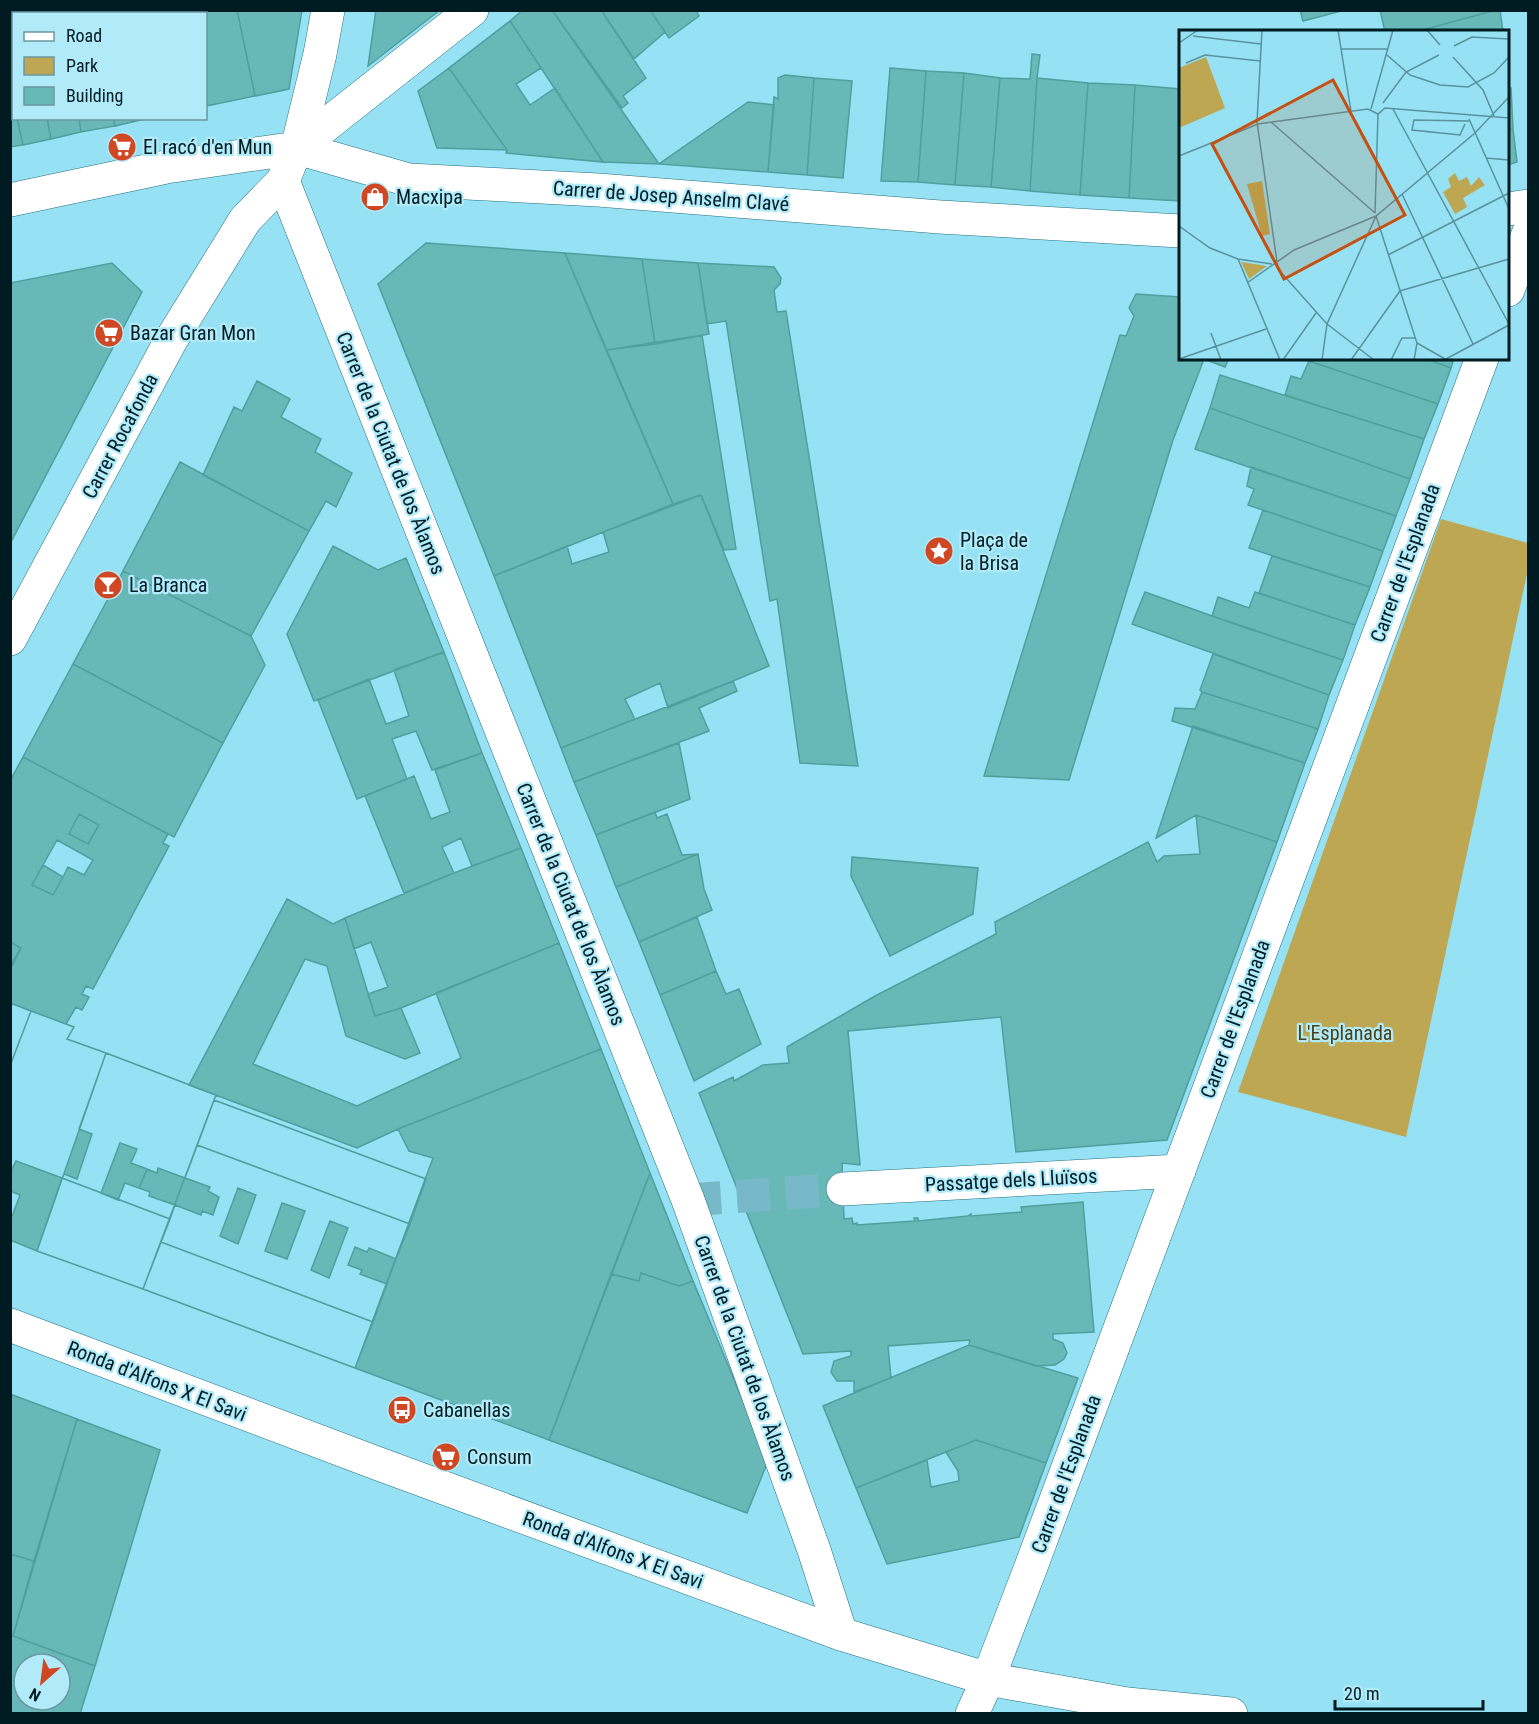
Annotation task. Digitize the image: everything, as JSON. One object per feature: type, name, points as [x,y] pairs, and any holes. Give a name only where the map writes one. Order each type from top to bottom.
[{"type":"street","name":"Carrer Rocafonda","points":[[10,639],[171,340],[245,220],[283,180],[297,148],[320,54],[328,10]]},
{"type":"street","points":[[297,148],[472,10]]},
{"type":"street","name":"Carrer de Josep Anselm Clavé","points":[[10,200],[166,167],[297,148],[409,180],[598,190],[940,218],[1179,231]]},
{"type":"street","name":"Carrer de la Ciutat de los Àlamos","points":[[283,180],[688,1200],[842,1634]]},
{"type":"street","points":[[1509,209],[1528,206]]},
{"type":"street","points":[[1509,287],[1528,234]]},
{"type":"street","name":"Carrer de l'Esplanada","points":[[972,1713],[988,1679],[1481,360]]},
{"type":"street","name":"Passatge dels Lluïsos","points":[[843,1189],[1179,1171]]},
{"type":"street","name":"Ronda d'Alfons X El Savi","points":[[10,1325],[395,1470],[842,1634],[988,1679],[1127,1704],[1231,1713]]},
{"type":"green space","name":"L'Esplanada","points":[[1441,519],[1528,543],[1528,569],[1406,1137],[1238,1092]]},
{"type":"building","points":[[10,10],[29,10],[30,12],[12,12],[12,98],[10,91]]},
{"type":"building","points":[[29,10],[57,10],[57,12],[30,12]]},
{"type":"building","points":[[57,10],[93,10],[94,12],[57,12]]},
{"type":"building","points":[[93,10],[129,10],[129,12],[94,12]]},
{"type":"building","points":[[129,10],[237,10],[255,96],[207,106],[207,12],[129,12]]},
{"type":"building","points":[[237,10],[302,10],[289,89],[255,96]]},
{"type":"building","points":[[376,10],[440,10],[368,66]]},
{"type":"building","points":[[523,10],[552,10],[659,164],[603,162],[510,21]]},
{"type":"building","points":[[552,10],[601,10],[646,78],[623,96],[628,103],[622,108]]},
{"type":"building","points":[[601,10],[650,10],[665,32],[634,59]]},
{"type":"building","points":[[650,10],[696,10],[699,16],[669,38]]},
{"type":"building","points":[[1300,10],[1345,10],[1303,21]]},
{"type":"building","points":[[1380,10],[1496,10],[1422,30],[1385,30]]},
{"type":"building","points":[[1500,10],[1503,30],[1422,30]]},
{"type":"building","points":[[510,21],[541,68],[516,84],[530,105],[555,88],[603,162],[506,153],[507,150],[449,68]]},
{"type":"building","points":[[1032,54],[1040,55],[1030,191],[991,187],[1000,78],[1030,79]]},
{"type":"building","points":[[449,68],[507,150],[437,148],[418,91]]},
{"type":"building","points":[[890,68],[926,71],[918,182],[881,181]]},
{"type":"building","points":[[926,71],[964,73],[955,185],[918,182]]},
{"type":"building","points":[[964,73],[1000,78],[991,187],[955,185]]},
{"type":"building","points":[[785,75],[814,78],[807,175],[768,172],[774,97],[778,99],[778,78]]},
{"type":"building","points":[[814,78],[852,81],[843,178],[807,175]]},
{"type":"building","points":[[1037,78],[1088,83],[1080,195],[1030,191]]},
{"type":"building","points":[[1088,83],[1135,85],[1129,198],[1080,195]]},
{"type":"building","points":[[1135,85],[1179,89],[1179,201],[1129,198]]},
{"type":"building","points":[[1511,88],[1513,129],[1509,130],[1509,89]]},
{"type":"building","points":[[10,91],[12,120],[17,120],[23,145],[10,147]]},
{"type":"building","points":[[748,102],[774,105],[768,172],[659,164]]},
{"type":"building","points":[[17,120],[47,120],[51,139],[23,145]]},
{"type":"building","points":[[47,120],[79,120],[81,132],[51,139]]},
{"type":"building","points":[[79,120],[114,120],[115,126],[81,132]]},
{"type":"building","points":[[114,120],[140,120],[115,126]]},
{"type":"building","points":[[1513,129],[1517,162],[1509,165],[1509,130]]},
{"type":"building","points":[[426,243],[565,253],[673,504],[494,576],[378,284]]},
{"type":"building","points":[[565,253],[642,259],[655,344],[606,350]]},
{"type":"building","points":[[642,259],[698,263],[709,334],[655,344]]},
{"type":"building","points":[[112,263],[142,292],[10,544],[10,283]]},
{"type":"building","points":[[698,263],[774,267],[781,278],[780,284],[774,290],[777,312],[786,311],[858,766],[800,763],[777,599],[770,601],[726,321],[707,324]]},
{"type":"building","points":[[1136,294],[1179,297],[1179,360],[1204,360],[1173,440],[1069,780],[984,776],[1120,335],[1126,336],[1134,316],[1129,308]]},
{"type":"building","points":[[702,335],[736,549],[724,550],[701,495],[673,504],[606,350]]},
{"type":"building","points":[[1207,360],[1228,360],[1225,367]]},
{"type":"building","points":[[1306,360],[1429,360],[1451,368],[1438,404]]},
{"type":"building","points":[[1429,360],[1453,360],[1451,368]]},
{"type":"building","points":[[1309,361],[1438,404],[1424,439],[1285,395],[1291,376],[1301,379]]},
{"type":"building","points":[[1220,375],[1424,439],[1410,479],[1210,408]]},
{"type":"building","points":[[257,381],[290,399],[281,417],[321,439],[315,452],[352,473],[336,507],[326,501],[309,531],[203,475],[234,407],[242,411]]},
{"type":"building","points":[[1210,408],[1410,479],[1396,516],[1195,449]]},
{"type":"building","points":[[180,462],[309,531],[251,636],[123,571]]},
{"type":"building","points":[[1251,467],[1396,516],[1383,551],[1248,505],[1254,489],[1247,486]]},
{"type":"building","points":[[701,495],[769,666],[668,708],[660,683],[625,699],[635,719],[561,748],[494,576],[567,546],[572,564],[609,552],[603,532]]},
{"type":"building","points":[[1263,510],[1383,551],[1370,587],[1249,548]]},
{"type":"building","points":[[333,546],[378,570],[406,558],[444,652],[314,701],[287,634]]},
{"type":"building","points":[[1272,556],[1370,587],[1355,625],[1259,593]]},
{"type":"building","points":[[123,571],[251,636],[265,665],[223,743],[73,664]]},
{"type":"building","points":[[1145,592],[1343,660],[1329,695],[1132,624]]},
{"type":"building","points":[[1255,592],[1355,625],[1343,660],[1212,616],[1218,597],[1249,608]]},
{"type":"building","points":[[444,652],[482,753],[432,770],[416,731],[392,739],[407,779],[357,799],[318,700],[369,679],[386,724],[409,716],[394,670]]},
{"type":"building","points":[[1213,654],[1329,695],[1318,729],[1202,692],[1200,690]]},
{"type":"building","points":[[73,664],[223,743],[174,837],[23,757]]},
{"type":"building","points":[[733,681],[737,691],[699,708],[709,731],[574,782],[561,748]]},
{"type":"building","points":[[1202,692],[1318,729],[1305,763],[1172,721],[1175,708],[1195,709]]},
{"type":"building","points":[[1193,726],[1305,763],[1277,842],[1196,815],[1156,838]]},
{"type":"building","points":[[679,743],[690,799],[596,835],[574,782]]},
{"type":"building","points":[[482,753],[521,848],[472,866],[461,838],[442,847],[454,873],[404,893],[365,796],[414,776],[431,819],[450,812],[435,770]]},
{"type":"building","points":[[23,757],[168,834],[163,843],[169,846],[93,989],[86,986],[82,994],[89,997],[82,1010],[76,1007],[66,1024],[10,1003],[10,967],[21,948],[10,942],[10,781]],"holes":[[[79,814],[99,825],[88,844],[69,834]],[[43,865],[63,877],[53,895],[32,885]]]},
{"type":"building","points":[[655,812],[657,818],[667,814],[682,855],[698,854],[616,887],[596,835]]},
{"type":"building","points":[[79,814],[99,825],[88,844],[69,834]]},
{"type":"building","points":[[1196,815],[1277,842],[1167,1140],[1016,1152],[1001,1017],[848,1031],[860,1165],[842,1163],[844,1219],[852,1218],[853,1224],[857,1223],[857,1225],[915,1221],[914,1218],[918,1218],[918,1221],[971,1214],[971,1216],[1022,1212],[1021,1207],[1083,1202],[1094,1332],[1053,1334],[1053,1339],[1063,1343],[1067,1353],[1064,1359],[1055,1365],[1036,1366],[969,1345],[970,1340],[888,1346],[891,1378],[854,1392],[854,1381],[837,1381],[831,1372],[834,1361],[851,1356],[851,1351],[803,1354],[699,1093],[733,1077],[734,1081],[763,1065],[789,1063],[787,1047],[875,996],[996,934],[995,922],[1148,842],[1157,862],[1164,856],[1200,854]]},
{"type":"building","points":[[57,840],[93,860],[84,875],[68,867],[63,877],[43,865]]},
{"type":"building","points":[[521,848],[559,943],[401,1008],[375,1016],[368,994],[388,987],[371,942],[354,949],[345,918]]},
{"type":"building","points":[[698,854],[704,889],[712,910],[639,942],[616,887]]},
{"type":"building","points":[[852,857],[978,868],[973,914],[890,956],[851,876]]},
{"type":"building","points":[[43,865],[63,877],[53,895],[32,885]]},
{"type":"building","points":[[287,899],[333,924],[345,918],[375,1016],[401,1008],[420,1053],[405,1059],[346,1036],[327,966],[305,959],[253,1064],[357,1106],[461,1058],[436,993],[559,943],[601,1049],[398,1129],[357,1148],[189,1085]]},
{"type":"building","points":[[697,917],[716,971],[660,995],[639,942]]},
{"type":"building","points":[[10,942],[21,948],[11,968],[10,967]]},
{"type":"building","points":[[716,971],[726,994],[739,989],[761,1044],[694,1081],[660,995]]},
{"type":"building","points":[[10,1003],[31,1011],[10,1066]]},
{"type":"building","points":[[10,1003],[31,1011],[10,1066]]},
{"type":"building","points":[[31,1011],[74,1027],[67,1039],[106,1053],[37,1251],[10,1240],[10,1066]]},
{"type":"building","points":[[31,1011],[74,1027],[67,1039],[106,1053],[37,1251],[10,1240],[10,1066]]},
{"type":"building","points":[[601,1049],[650,1173],[549,1440],[355,1368],[433,1158],[409,1151],[398,1129]]},
{"type":"building","points":[[106,1053],[216,1095],[185,1178],[158,1168],[157,1173],[147,1169],[139,1188],[150,1192],[149,1196],[175,1205],[170,1219],[62,1178],[64,1174],[77,1179],[92,1134],[79,1129]]},
{"type":"building","points":[[106,1053],[216,1095],[143,1289],[37,1251]]},
{"type":"building","points":[[214,1100],[426,1179],[410,1224],[197,1145]]},
{"type":"building","points":[[214,1100],[426,1179],[355,1368],[143,1289]]},
{"type":"building","points":[[120,1143],[137,1149],[131,1163],[147,1169],[139,1188],[125,1183],[118,1200],[101,1193]]},
{"type":"building","points":[[197,1145],[410,1224],[396,1259],[369,1248],[367,1252],[355,1247],[348,1265],[362,1270],[360,1274],[387,1284],[373,1322],[161,1242],[175,1205],[201,1215],[202,1211],[213,1215],[219,1197],[208,1191],[210,1187],[185,1178]],"holes":[[[282,1203],[305,1211],[287,1259],[265,1251]]]},
{"type":"building","points":[[16,1161],[62,1178],[37,1251],[10,1240],[10,1222],[20,1195],[10,1191],[10,1173]]},
{"type":"building","points":[[650,1173],[693,1281],[679,1286],[641,1273],[639,1281],[611,1274]]},
{"type":"building","points":[[62,1178],[170,1219],[143,1289],[37,1251]]},
{"type":"building","points":[[238,1188],[256,1195],[238,1244],[220,1236]]},
{"type":"building","points":[[330,1221],[348,1228],[329,1278],[311,1270]]},
{"type":"building","points":[[161,1242],[373,1322],[355,1368],[143,1289]]},
{"type":"building","points":[[641,1273],[679,1286],[693,1281],[768,1461],[747,1513],[549,1440],[611,1274],[639,1281]]},
{"type":"building","points":[[969,1345],[1078,1378],[1046,1463],[976,1440],[856,1488],[823,1406]]},
{"type":"building","points":[[10,1394],[77,1419],[34,1561],[10,1554]]},
{"type":"building","points":[[77,1419],[160,1450],[95,1666],[72,1658],[72,1652],[57,1652],[13,1636]]},
{"type":"building","points":[[976,1440],[1046,1463],[1019,1537],[887,1564],[856,1488],[927,1460],[931,1487],[959,1481],[958,1471],[946,1452]]},
{"type":"building","points":[[10,1554],[34,1561],[13,1636],[10,1635]]},
{"type":"building","points":[[10,1635],[57,1652],[12,1652],[12,1712],[72,1712],[72,1658],[95,1666],[80,1714],[10,1714]]},
{"type":"tunnel","points":[[688,1200],[843,1189]]},
{"type":"place","name":"El racó d'en Mun","points":[[122,147]]},
{"type":"place","name":"Macxipa","points":[[375,197]]},
{"type":"place","name":"Bazar Gran Mon","points":[[109,333]]},
{"type":"place","name":"Plaça de la Brisa","points":[[939,551]]},
{"type":"place","name":"La Branca","points":[[108,585]]},
{"type":"place","name":"Cabanellas","points":[[402,1410]]},
{"type":"place","name":"Consum","points":[[446,1457]]}]
